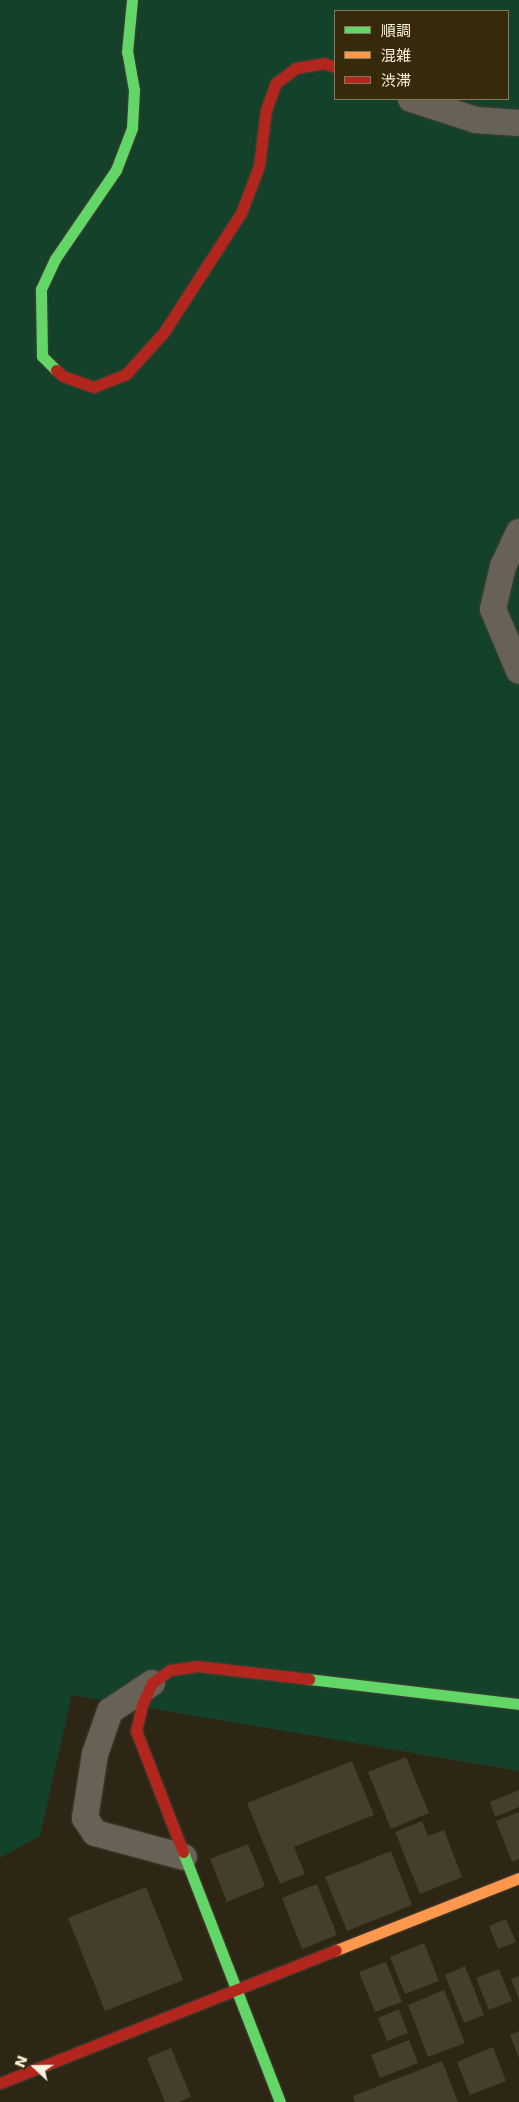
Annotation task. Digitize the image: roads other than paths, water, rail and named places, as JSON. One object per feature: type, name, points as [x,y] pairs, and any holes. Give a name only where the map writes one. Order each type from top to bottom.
[{"type":"street","points":[[132,0],[126,52],[134,90],[132,128],[116,170],[55,258],[41,289],[42,356],[63,376],[94,387],[126,374],[164,332],[241,214],[259,166],[266,110],[276,83],[296,68],[322,63],[334,67]]},
{"type":"street","points":[[414,100],[476,120],[519,123]]},
{"type":"street","points":[[519,532],[503,566],[493,609],[519,671]]},
{"type":"street","points":[[184,1857],[94,1833],[84,1818],[95,1754],[110,1711],[170,1670],[197,1666],[519,1704]]},
{"type":"street","points":[[152,1683],[142,1705],[136,1731],[234,1992],[280,2102]]},
{"type":"street","points":[[0,2083],[519,1878]]}]
